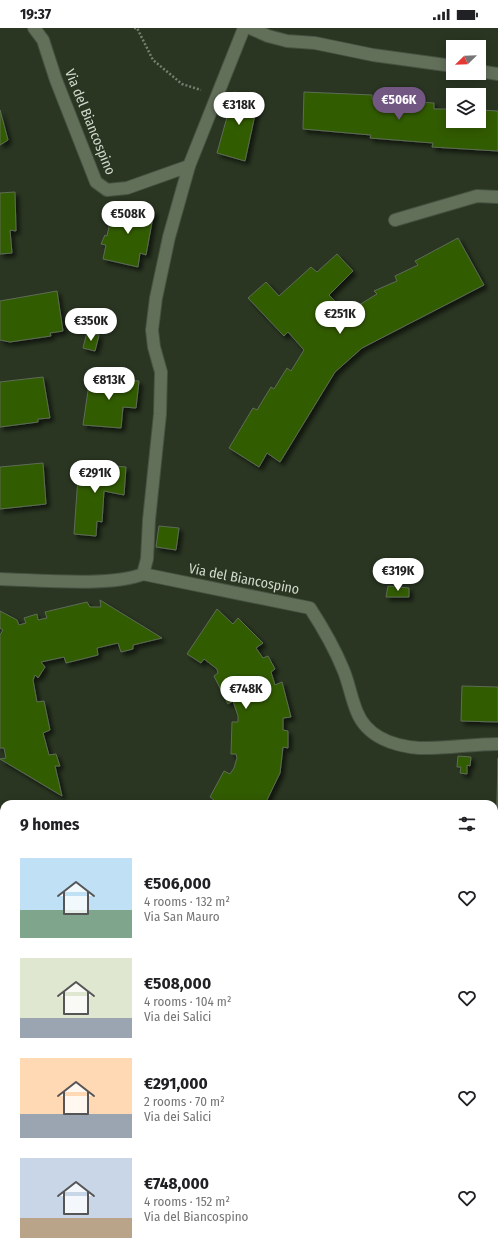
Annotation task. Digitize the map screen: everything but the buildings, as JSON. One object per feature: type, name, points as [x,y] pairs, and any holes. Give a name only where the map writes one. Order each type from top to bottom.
[{"type":"street","name":"Via del Biancospino","points":[[34,28],[43,40],[56,80],[96,182],[107,190],[127,188],[189,166]]},
{"type":"street","points":[[144,574],[147,559],[149,520],[160,414],[161,372],[154,348],[152,330],[156,298],[169,237],[189,166],[244,28]]},
{"type":"street","points":[[250,28],[268,36],[287,40],[315,43],[373,55],[446,65]]},
{"type":"street","points":[[486,72],[498,74]]},
{"type":"street","points":[[395,220],[476,196],[498,197]]},
{"type":"street","name":"Via del Biancospino","points":[[0,579],[83,581],[132,579],[144,574],[310,608],[332,642],[347,679],[357,713],[369,730],[388,742],[418,748],[447,749],[498,744]]},
{"type":"path","points":[[134,28],[137,28],[153,60],[182,84],[216,96]]}]
